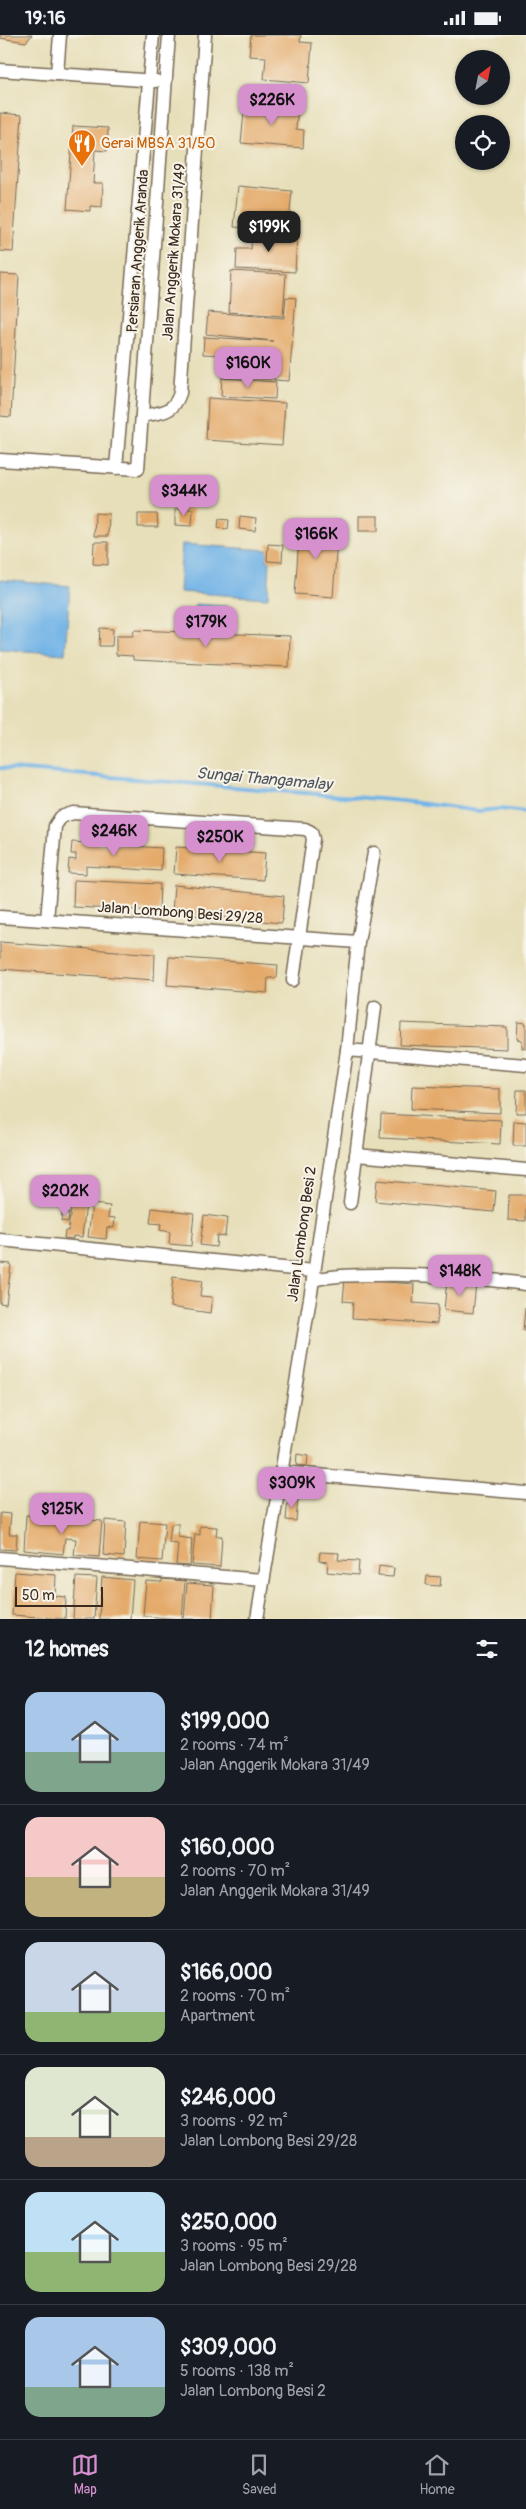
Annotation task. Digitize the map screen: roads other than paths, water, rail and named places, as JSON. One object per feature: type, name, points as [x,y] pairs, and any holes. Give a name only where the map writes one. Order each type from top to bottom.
[{"type":"street","points":[[57,74],[60,35]]},
{"type":"street","name":"Persiaran Anggerik Aranda","points":[[152,35],[116,468],[138,469],[169,35]]},
{"type":"street","name":"Jalan Anggerik Mokara 31/49","points":[[142,415],[170,410],[177,402],[180,393],[205,35]]},
{"type":"street","points":[[0,70],[166,81]]},
{"type":"street","points":[[0,460],[116,468]]},
{"type":"street","points":[[47,920],[55,826],[61,817],[74,813],[305,829],[311,832],[313,839],[292,980]]},
{"type":"street","name":"Jalan Lombong Besi 2","points":[[257,1619],[313,1275],[347,1050],[358,942],[374,853]]},
{"type":"street","name":"Jalan Lombong Besi 29/28","points":[[0,917],[358,942]]},
{"type":"street","points":[[350,1203],[375,1007]]},
{"type":"street","points":[[347,1050],[526,1065]]},
{"type":"street","points":[[356,1155],[526,1170]]},
{"type":"street","points":[[0,1241],[313,1275],[405,1274],[465,1276],[526,1283]]},
{"type":"street","points":[[280,1472],[526,1493]]},
{"type":"street","points":[[0,1558],[263,1580]]},
{"type":"water","points":[[182,544],[268,550],[267,561],[270,561],[268,598],[179,592]]},
{"type":"water","points":[[0,580],[70,586],[65,654],[0,649]]},
{"type":"water","points":[[195,604],[227,606],[226,625],[193,622]]},
{"type":"waterway","name":"Sungai Thangamalay","points":[[0,768],[403,801],[478,811],[500,809],[526,812]]},
{"type":"place","name":"Gerai MBSA 31/50","points":[[82,167]]}]
